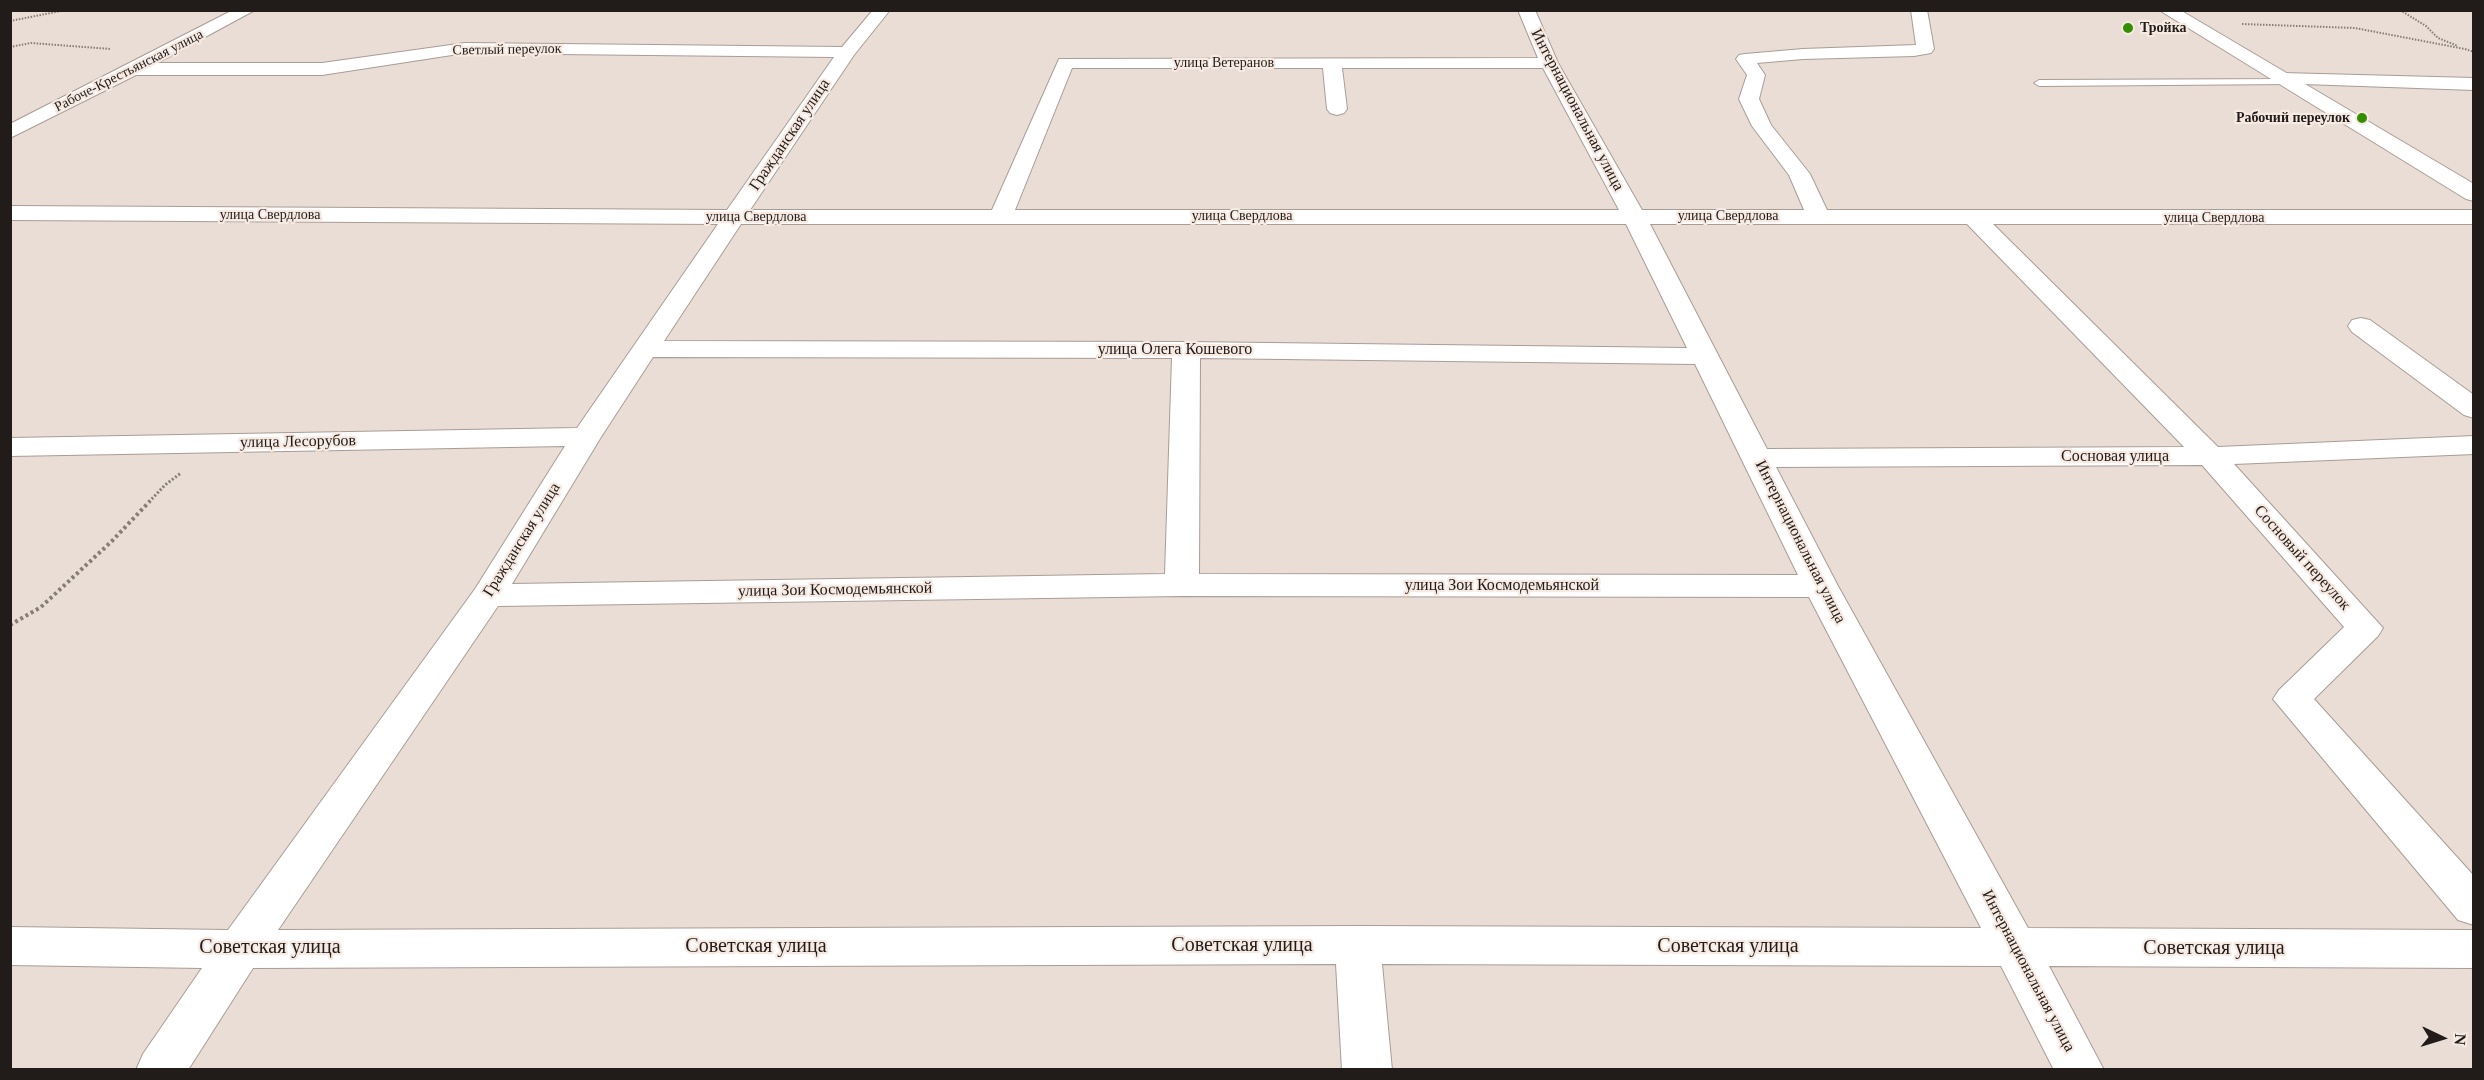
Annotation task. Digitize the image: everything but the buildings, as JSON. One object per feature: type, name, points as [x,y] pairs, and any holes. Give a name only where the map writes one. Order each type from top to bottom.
[{"type":"street","name":"Рабоче-Крестьянская улица","points":[[10,132],[248,10]]},
{"type":"street","name":"Гражданская улица","points":[[160,1070],[240,949],[488,595],[586,437],[734,217],[847,52],[882,10]]},
{"type":"street","name":"Интернациональная улица","points":[[1526,10],[1549,63],[1634,216],[1821,586],[2017,948],[2080,1070]]},
{"type":"street","points":[[1818,216],[1799,174],[1762,126],[1749,99],[1756,75],[1745,59],[1925,49],[1919,10]]},
{"type":"street","points":[[2168,10],[2474,194]]},
{"type":"street","name":"Светлый переулок","points":[[133,69],[322,69],[465,48],[847,52]]},
{"type":"street","name":"улица Ветеранов","points":[[1001,216],[1065,63],[1549,63]]},
{"type":"street","points":[[1332,63],[1337,109]]},
{"type":"street","points":[[2285,81],[2474,84]]},
{"type":"street","name":"улица Свердлова","points":[[10,213],[734,217],[1818,216],[1974,219],[2474,217]]},
{"type":"street","name":"Сосновый переулок","points":[[1974,219],[2210,456],[2365,628],[2292,699],[2474,907]]},
{"type":"street","points":[[2361,326],[2474,409]]},
{"type":"street","name":"улица Олега Кошевого","points":[[646,349],[1186,350],[1705,356]]},
{"type":"street","points":[[1182,585],[1186,350]]},
{"type":"street","name":"улица Лесорубов","points":[[10,447],[586,437]]},
{"type":"street","name":"Сосновая улица","points":[[1757,458],[2210,456],[2474,445]]},
{"type":"street","name":"улица Зои Космодемьянской","points":[[488,595],[1182,585],[1821,586]]},
{"type":"street","points":[[1358,945],[1367,1070]]},
{"type":"street","name":"Советская улица","points":[[10,946],[240,949],[1358,945],[2474,949]]},
{"type":"lane","points":[[2039,83],[2285,81]]},
{"type":"path","points":[[10,21],[66,10]]},
{"type":"path","points":[[2400,10],[2426,26],[2438,38],[2464,49]]},
{"type":"path","points":[[2190,24],[2355,28],[2474,52]]},
{"type":"path","points":[[10,47],[31,43],[159,54]]},
{"type":"path","points":[[10,625],[41,607],[112,541],[165,485],[224,443]]},
{"type":"place","name":"Тройка","points":[[2128,28]]},
{"type":"place","name":"Рабочий переулок","points":[[2362,118]]}]
